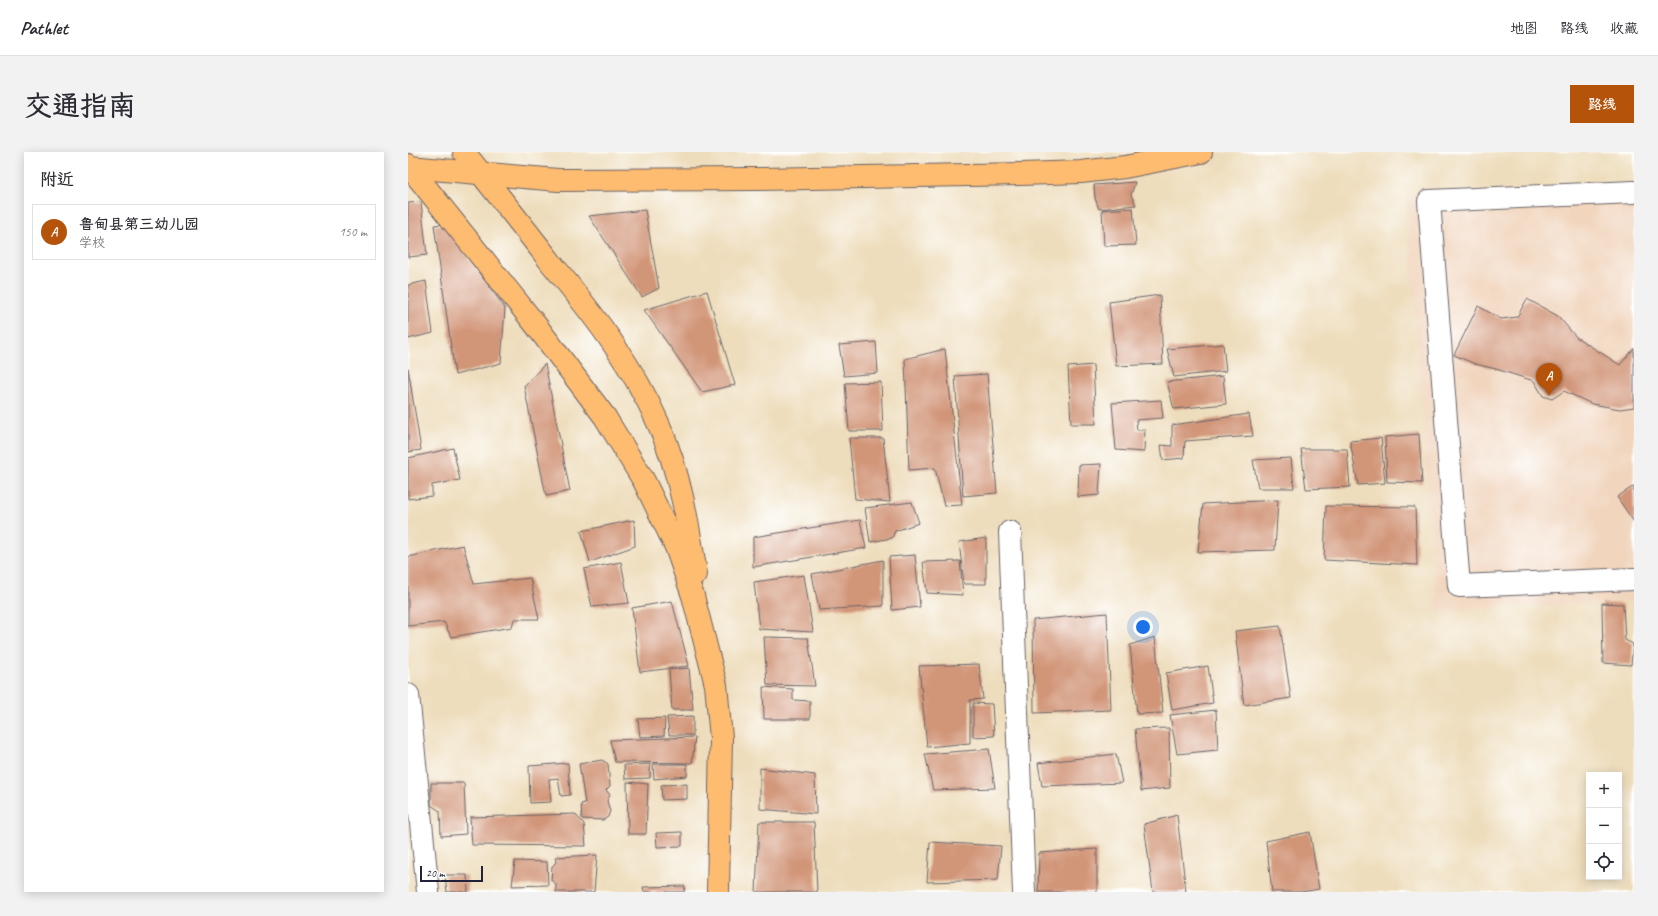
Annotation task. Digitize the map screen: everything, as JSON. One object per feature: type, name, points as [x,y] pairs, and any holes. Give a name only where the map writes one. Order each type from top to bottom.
[{"type":"main road","points":[[464,152],[592,314],[628,366],[659,425],[672,458],[681,490],[688,523],[708,651]]},
{"type":"main road","points":[[408,166],[565,180],[768,178],[1081,172],[1125,167],[1201,152]]},
{"type":"main road","points":[[408,166],[573,373],[619,438],[656,502],[676,547],[693,596],[716,685],[721,738],[718,892]]},
{"type":"street","points":[[1634,192],[1429,201],[1458,586],[1634,579]]},
{"type":"street","points":[[1010,532],[1024,892]]},
{"type":"street","points":[[408,694],[428,892]]},
{"type":"shaded area","points":[[1634,184],[1634,601],[1437,611],[1406,195]]},
{"type":"building","points":[[1135,182],[1131,195],[1136,205],[1099,209],[1095,198],[1094,185]]},
{"type":"building","points":[[421,202],[427,255],[408,257],[408,203]]},
{"type":"building","points":[[1133,208],[1136,245],[1104,246],[1102,210]]},
{"type":"building","points":[[645,210],[659,288],[642,297],[589,216]]},
{"type":"building","points":[[443,224],[505,308],[501,363],[455,375],[434,225]]},
{"type":"building","points":[[426,281],[433,333],[408,339],[408,285]]},
{"type":"building","points":[[707,291],[735,385],[702,392],[644,310]]},
{"type":"building","points":[[1160,295],[1163,364],[1116,366],[1109,302]]},
{"type":"building","points":[[1527,299],[1558,316],[1576,337],[1620,365],[1634,348],[1634,407],[1620,409],[1592,404],[1564,391],[1552,399],[1543,396],[1534,381],[1475,364],[1454,355],[1478,306],[1501,319],[1517,317]]},
{"type":"building","points":[[876,342],[878,373],[844,376],[839,345]]},
{"type":"building","points":[[1223,344],[1226,371],[1174,377],[1167,349]]},
{"type":"building","points":[[945,349],[962,505],[944,506],[935,468],[909,470],[905,359]]},
{"type":"building","points":[[545,364],[570,491],[546,496],[524,386]]},
{"type":"building","points":[[1093,365],[1096,424],[1071,424],[1068,367]]},
{"type":"building","points":[[408,368],[421,450],[408,452]]},
{"type":"building","points":[[987,374],[997,493],[963,496],[955,376]]},
{"type":"building","points":[[1223,376],[1226,404],[1174,409],[1167,382]]},
{"type":"building","points":[[881,382],[883,431],[849,431],[845,383]]},
{"type":"building","points":[[1161,400],[1163,418],[1136,420],[1137,430],[1145,430],[1144,452],[1116,450],[1112,403]]},
{"type":"building","points":[[1249,414],[1253,436],[1185,441],[1184,458],[1163,460],[1161,445],[1172,446],[1172,425]]},
{"type":"building","points":[[1419,434],[1422,483],[1387,482],[1385,437]]},
{"type":"building","points":[[849,438],[883,438],[890,502],[855,499]]},
{"type":"building","points":[[1381,438],[1385,483],[1358,485],[1350,441]]},
{"type":"building","points":[[453,448],[460,480],[432,485],[432,496],[408,499],[408,458]]},
{"type":"building","points":[[1301,449],[1347,449],[1350,487],[1306,489]]},
{"type":"building","points":[[1291,458],[1294,488],[1258,488],[1253,460]]},
{"type":"building","points":[[1101,464],[1099,495],[1078,497],[1079,465]]},
{"type":"building","points":[[1634,486],[1634,522],[1617,497]]},
{"type":"building","points":[[1278,500],[1275,550],[1198,552],[1203,504]]},
{"type":"building","points":[[912,502],[919,523],[895,531],[892,538],[870,542],[865,508]]},
{"type":"building","points":[[1326,506],[1415,507],[1417,565],[1324,560]]},
{"type":"building","points":[[634,520],[635,546],[590,562],[581,531]]},
{"type":"building","points":[[860,520],[866,548],[753,567],[753,537]]},
{"type":"building","points":[[986,538],[986,584],[964,584],[959,542]]},
{"type":"building","points":[[463,545],[474,584],[530,578],[539,619],[514,619],[512,627],[451,637],[444,622],[408,626],[408,557]]},
{"type":"building","points":[[915,555],[920,607],[892,610],[889,557]]},
{"type":"building","points":[[883,560],[883,606],[819,610],[812,574]]},
{"type":"building","points":[[960,561],[963,595],[927,593],[923,562]]},
{"type":"building","points":[[621,562],[629,603],[592,607],[584,569]]},
{"type":"building","points":[[804,575],[813,632],[759,629],[754,582]]},
{"type":"building","points":[[672,601],[689,666],[640,672],[632,608]]},
{"type":"building","points":[[1602,603],[1623,604],[1625,640],[1633,644],[1631,665],[1603,663]]},
{"type":"building","points":[[1107,613],[1111,710],[1034,713],[1033,620]]},
{"type":"building","points":[[1280,626],[1291,698],[1244,705],[1235,631]]},
{"type":"building","points":[[764,637],[808,638],[815,686],[767,685]]},
{"type":"building","points":[[1155,637],[1163,713],[1137,714],[1130,645]]},
{"type":"building","points":[[979,664],[983,699],[970,700],[970,743],[927,747],[919,666]]},
{"type":"building","points":[[1208,666],[1213,703],[1172,710],[1166,673]]},
{"type":"building","points":[[689,668],[693,710],[672,710],[669,670]]},
{"type":"building","points":[[763,687],[793,689],[793,700],[810,701],[810,719],[764,719]]},
{"type":"building","points":[[973,703],[992,704],[994,736],[973,737]]},
{"type":"building","points":[[1216,710],[1218,750],[1177,754],[1170,715]]},
{"type":"building","points":[[693,716],[693,735],[669,735],[667,717]]},
{"type":"building","points":[[665,718],[664,736],[640,737],[638,719]]},
{"type":"building","points":[[1169,728],[1170,788],[1141,791],[1135,729]]},
{"type":"building","points":[[695,737],[692,763],[615,762],[610,740]]},
{"type":"building","points":[[989,749],[995,788],[933,790],[925,754]]},
{"type":"building","points":[[1116,754],[1122,783],[1042,786],[1038,763]]},
{"type":"building","points":[[602,760],[608,764],[610,786],[606,790],[610,795],[607,801],[610,811],[608,817],[603,820],[582,819],[581,804],[585,803],[579,764]]},
{"type":"building","points":[[568,763],[570,795],[561,796],[558,778],[549,779],[551,802],[530,803],[529,766]]},
{"type":"building","points":[[650,764],[650,778],[625,779],[624,765]]},
{"type":"building","points":[[653,764],[687,764],[687,776],[654,779]]},
{"type":"building","points":[[760,768],[815,775],[816,814],[760,809]]},
{"type":"building","points":[[627,782],[648,784],[646,834],[628,834]]},
{"type":"building","points":[[431,783],[464,783],[466,834],[441,836],[440,811],[431,805]]},
{"type":"building","points":[[687,784],[687,799],[662,800],[661,785]]},
{"type":"building","points":[[575,814],[584,824],[586,846],[472,845],[470,817]]},
{"type":"building","points":[[1177,815],[1186,892],[1153,892],[1144,824]]},
{"type":"building","points":[[759,822],[814,822],[817,892],[756,892]]},
{"type":"building","points":[[682,832],[682,846],[657,847],[656,833]]},
{"type":"building","points":[[1310,832],[1319,889],[1302,892],[1272,892],[1266,841]]},
{"type":"building","points":[[930,842],[1001,846],[998,880],[927,882]]},
{"type":"building","points":[[1097,849],[1097,892],[1038,892],[1039,853]]},
{"type":"building","points":[[597,855],[594,892],[556,892],[556,884],[551,880],[552,867],[556,862],[555,857]]},
{"type":"building","points":[[515,861],[547,862],[548,885],[512,886]]},
{"type":"building","points":[[445,875],[467,875],[468,892],[447,892]]},
{"type":"building","points":[[685,886],[684,892],[644,892],[643,887]]},
{"type":"place","name":"鲁甸县第三幼儿园","points":[[1549,396]]}]
